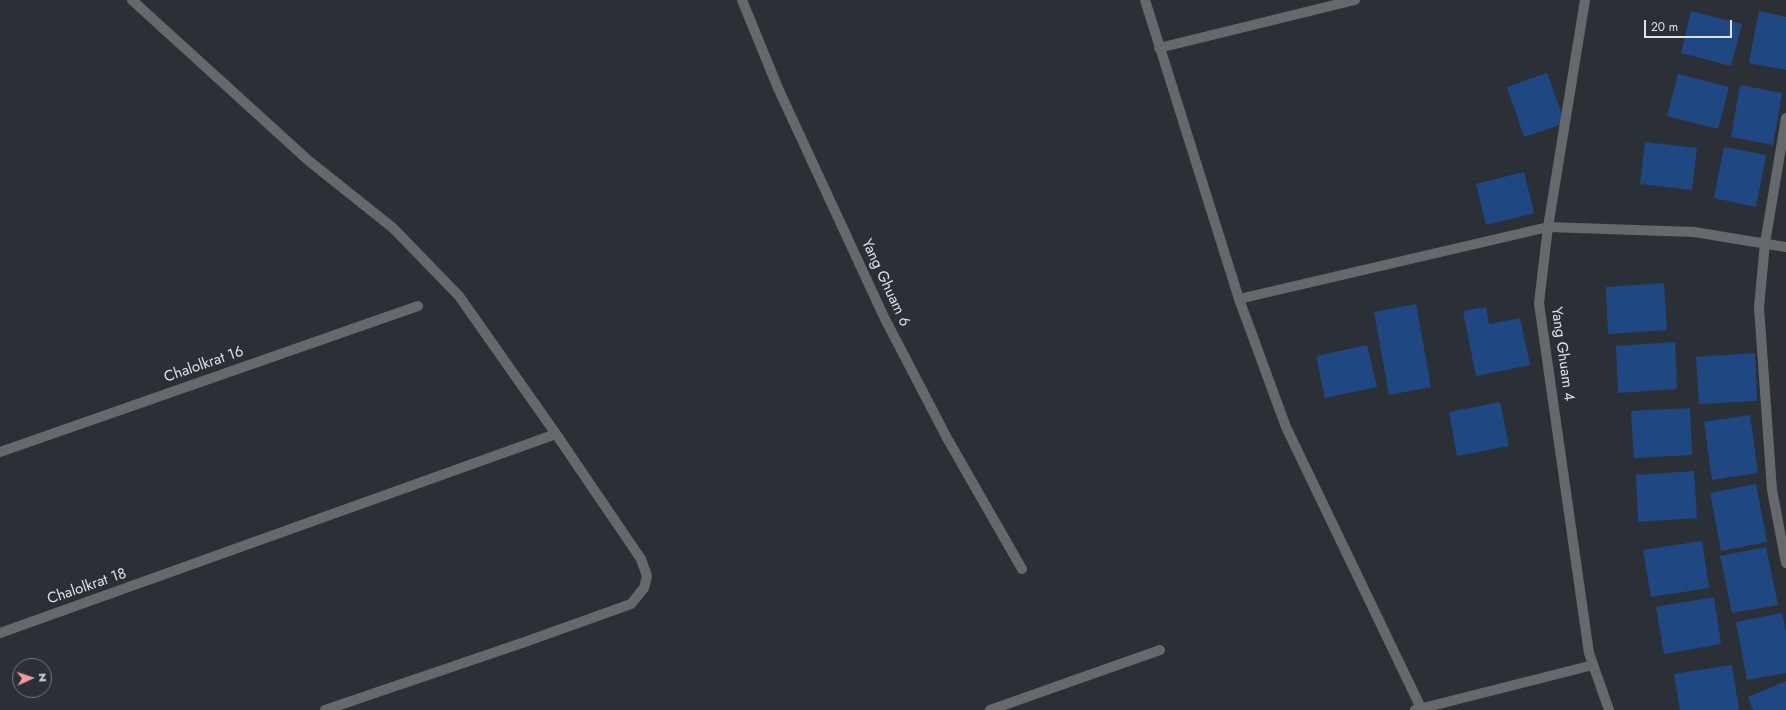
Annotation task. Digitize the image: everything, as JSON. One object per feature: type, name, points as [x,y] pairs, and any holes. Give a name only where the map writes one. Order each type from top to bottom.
[{"type":"street","points":[[132,0],[310,161],[393,228],[459,296],[641,558],[647,576],[644,588],[631,604],[522,644],[325,710]]},
{"type":"street","name":"Yang Ghuam 6","points":[[742,0],[778,88],[884,317],[933,412],[1022,569]]},
{"type":"street","points":[[1145,0],[1239,299],[1286,427],[1418,709],[1593,666]]},
{"type":"street","points":[[1159,48],[1355,0]]},
{"type":"street","name":"Yang Ghuam 4","points":[[1585,0],[1548,227],[1540,303],[1589,653],[1609,710]]},
{"type":"street","points":[[1786,118],[1765,243],[1759,307],[1772,490],[1786,563]]},
{"type":"street","points":[[1239,299],[1548,227],[1694,232],[1786,247]]},
{"type":"street","name":"Chalolkrat 16","points":[[0,452],[418,306]]},
{"type":"street","name":"Chalolkrat 18","points":[[0,633],[556,434]]},
{"type":"street","points":[[990,710],[1160,650]]},
{"type":"building","points":[[1691,11],[1742,24],[1731,66],[1681,53]]},
{"type":"building","points":[[1759,11],[1786,17],[1786,70],[1749,63]]},
{"type":"building","points":[[1547,73],[1565,123],[1524,137],[1507,87]]},
{"type":"building","points":[[1678,74],[1729,87],[1718,129],[1667,116]]},
{"type":"building","points":[[1740,85],[1782,93],[1773,145],[1731,137]]},
{"type":"building","points":[[1645,142],[1697,148],[1692,190],[1640,184]]},
{"type":"building","points":[[1724,147],[1766,155],[1756,207],[1714,198]]},
{"type":"building","points":[[1524,172],[1534,213],[1486,225],[1476,184]]},
{"type":"building","points":[[1664,283],[1667,330],[1608,334],[1606,287]]},
{"type":"building","points":[[1416,304],[1431,387],[1389,395],[1374,312]]},
{"type":"building","points":[[1486,307],[1489,324],[1520,318],[1530,365],[1476,376],[1463,311]]},
{"type":"building","points":[[1675,342],[1677,389],[1618,393],[1616,346]]},
{"type":"building","points":[[1367,345],[1377,387],[1325,398],[1316,356]]},
{"type":"building","points":[[1755,353],[1757,401],[1699,404],[1696,357]]},
{"type":"building","points":[[1500,402],[1509,446],[1457,456],[1449,412]]},
{"type":"building","points":[[1690,408],[1692,455],[1634,458],[1631,411]]},
{"type":"building","points":[[1750,415],[1758,473],[1712,480],[1704,422]]},
{"type":"building","points":[[1694,471],[1697,518],[1638,522],[1636,475]]},
{"type":"building","points":[[1756,484],[1767,542],[1721,551],[1710,493]]},
{"type":"building","points":[[1702,541],[1709,588],[1651,597],[1643,550]]},
{"type":"building","points":[[1766,547],[1778,605],[1732,613],[1720,556]]},
{"type":"building","points":[[1714,597],[1721,644],[1664,654],[1656,607]]},
{"type":"building","points":[[1782,613],[1786,632],[1786,673],[1747,680],[1736,622]]},
{"type":"building","points":[[1732,665],[1739,710],[1680,710],[1674,674]]},
{"type":"building","points":[[1786,681],[1786,710],[1753,710],[1748,697]]}]
